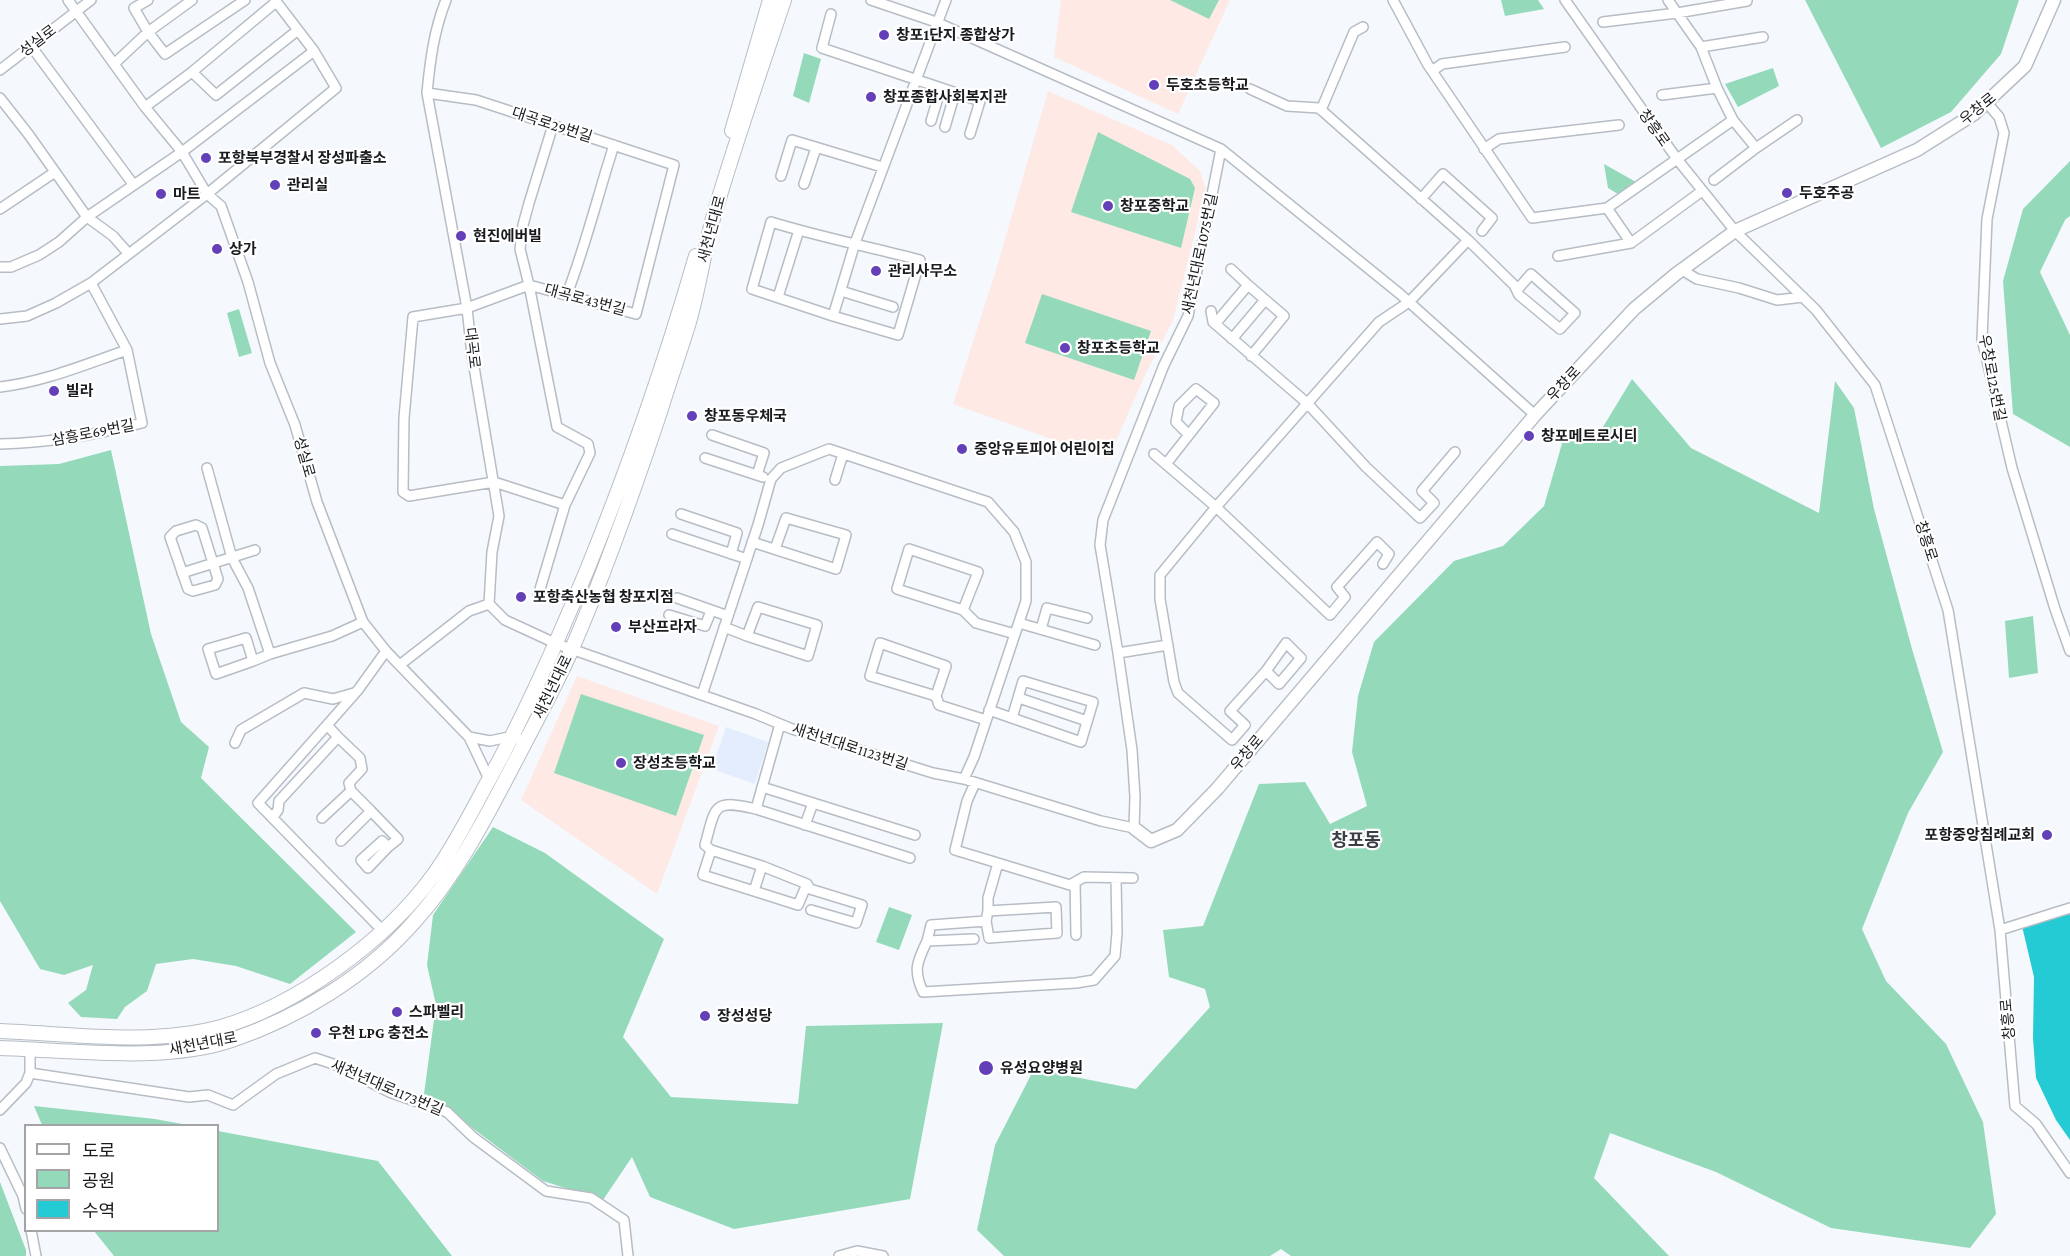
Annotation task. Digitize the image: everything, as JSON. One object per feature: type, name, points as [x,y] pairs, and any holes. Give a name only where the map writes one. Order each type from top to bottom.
[{"type":"main road","name":"새천년대로","points":[[0,1048],[150,1053],[193,1049],[229,1042],[276,1023],[320,998],[360,971],[414,923],[446,882],[492,807],[626,473],[685,292],[770,0]]},
{"type":"main road","name":"새천년대로","points":[[0,1031],[149,1037],[186,1034],[222,1026],[278,1005],[317,982],[353,956],[400,914],[432,877],[489,779],[519,740],[572,650],[640,475],[689,321],[713,217],[784,0]]},
{"type":"main road","name":"우창로","points":[[1134,828],[1151,841],[1177,830],[1203,804],[1535,415],[1634,309],[1735,231],[1917,150],[1953,129],[1986,104],[2025,66],[2054,0]]},
{"type":"main road","points":[[82,1035],[82,1052]]},
{"type":"street","name":"성실로","points":[[68,0],[145,107],[182,152],[207,194],[221,206],[248,282],[270,363],[295,425],[317,502],[363,622],[386,651],[469,737],[489,779]]},
{"type":"street","points":[[76,12],[91,0]]},
{"type":"street","points":[[148,0],[134,8],[148,32],[165,54],[245,0]]},
{"type":"street","points":[[114,64],[148,32],[192,0]]},
{"type":"street","name":"대곡로","points":[[446,0],[440,14],[430,58],[427,93],[467,308],[499,516],[492,552],[489,604]]},
{"type":"street","points":[[871,0],[936,22],[1221,149],[1409,302],[1535,415]]},
{"type":"street","points":[[833,316],[855,243],[945,0]]},
{"type":"street","points":[[1394,0],[1432,71],[1532,218],[1607,208],[1733,120]]},
{"type":"street","name":"창흥로","points":[[1565,0],[1702,191],[1735,231],[1816,309],[1875,385],[1948,610],[2000,930],[2015,1106],[2036,1124],[2070,1173]]},
{"type":"street","points":[[1668,0],[1701,47],[1717,88],[1733,120],[1756,148]]},
{"type":"street","points":[[0,319],[27,316],[91,283],[207,194],[336,88],[314,51],[275,1],[192,72],[145,107]]},
{"type":"street","points":[[1603,22],[1747,1]]},
{"type":"street","name":"성실로","points":[[0,70],[76,12]]},
{"type":"street","points":[[831,14],[822,48],[980,101],[970,134]]},
{"type":"street","points":[[1321,110],[1354,33],[1363,27]]},
{"type":"street","points":[[192,72],[216,95],[298,30]]},
{"type":"street","points":[[1701,47],[1763,37]]},
{"type":"street","points":[[31,46],[133,184]]},
{"type":"street","points":[[1432,71],[1442,64],[1565,47]]},
{"type":"street","points":[[0,267],[11,267],[39,255],[59,242],[87,217],[182,152],[314,51]]},
{"type":"street","points":[[931,121],[941,88]]},
{"type":"street","points":[[1662,95],[1717,88]]},
{"type":"street","points":[[1250,89],[1287,106],[1319,108],[1468,240],[1514,285],[1519,295],[1560,330],[1575,313],[1531,274],[1517,290]]},
{"type":"street","name":"대곡로29번길","points":[[427,93],[476,100],[675,165],[636,314]]},
{"type":"street","points":[[945,127],[955,93]]},
{"type":"street","points":[[0,98],[87,217],[113,236],[128,253]]},
{"type":"street","name":"우창로125번길","points":[[1986,104],[2000,117],[2004,133],[1987,219],[1982,339],[2012,468],[2070,651]]},
{"type":"street","points":[[1714,180],[1797,120]]},
{"type":"street","points":[[538,596],[565,505],[590,453],[588,444],[557,427],[520,249],[523,225],[553,125]]},
{"type":"street","points":[[1484,148],[1499,139],[1619,125]]},
{"type":"street","points":[[782,176],[792,140],[882,168]]},
{"type":"street","points":[[567,294],[579,262],[614,145]]},
{"type":"street","points":[[804,184],[816,148]]},
{"type":"street","name":"새천년대로1075번길","points":[[1134,828],[1132,750],[1100,545],[1103,520],[1164,365],[1188,316],[1221,149]]},
{"type":"street","points":[[0,209],[55,172]]},
{"type":"street","points":[[1421,199],[1443,174],[1492,218],[1482,231]]},
{"type":"street","points":[[1558,256],[1631,243],[1702,191]]},
{"type":"street","points":[[1607,208],[1631,243]]},
{"type":"street","points":[[771,222],[799,230],[920,260],[898,335],[752,289],[771,222]]},
{"type":"street","points":[[778,297],[799,230]]},
{"type":"street","points":[[1266,671],[1230,711],[1245,725],[1233,740],[1178,693],[1173,682],[1160,598],[1160,575],[1216,507],[1379,322],[1409,302],[1468,240]]},
{"type":"street","points":[[1231,268],[1284,316],[1251,356]]},
{"type":"street","points":[[1682,270],[1697,279],[1739,288],[1777,300],[1803,297]]},
{"type":"street","name":"삼흥로69번길","points":[[0,444],[36,443],[91,436],[142,423],[127,350],[91,283]]},
{"type":"street","name":"대곡로43번길","points":[[494,482],[409,496],[403,492],[404,418],[413,317],[467,308],[529,285],[636,314]]},
{"type":"street","points":[[1215,324],[1248,285]]},
{"type":"street","points":[[841,291],[893,307]]},
{"type":"street","points":[[1232,339],[1265,300]]},
{"type":"street","points":[[1211,311],[1215,324],[1307,403],[1366,467],[1420,518],[1434,502],[1422,491],[1455,452]]},
{"type":"street","points":[[0,387],[65,372],[127,350]]},
{"type":"street","points":[[1166,464],[1189,435],[1214,403],[1196,389],[1179,406],[1176,422],[1189,435]]},
{"type":"street","points":[[712,435],[764,453],[757,475]]},
{"type":"street","points":[[702,695],[771,479],[781,468],[829,449],[988,502],[1014,532],[1026,562],[1026,601],[964,780]]},
{"type":"street","points":[[835,480],[843,454]]},
{"type":"street","points":[[1154,454],[1216,507],[1330,615],[1345,597],[1337,587],[1377,542],[1389,554],[1383,564]]},
{"type":"street","points":[[705,458],[771,479]]},
{"type":"street","points":[[207,468],[232,558],[248,588],[270,654]]},
{"type":"street","points":[[494,482],[565,505]]},
{"type":"street","points":[[681,514],[737,533],[731,554]]},
{"type":"street","points":[[752,542],[836,569],[846,535],[786,518],[775,549]]},
{"type":"street","points":[[196,525],[202,528],[218,579],[215,585],[190,591],[182,573],[170,537],[176,531],[196,525]]},
{"type":"street","points":[[672,534],[747,559]]},
{"type":"street","points":[[963,610],[978,572],[909,549],[897,589],[963,610],[976,623],[1015,634]]},
{"type":"street","points":[[182,573],[255,550]]},
{"type":"street","points":[[677,598],[728,616]]},
{"type":"street","points":[[401,664],[469,611],[489,604],[505,620],[572,650]]},
{"type":"street","points":[[724,627],[747,636],[808,656],[817,625],[758,607],[747,636]]},
{"type":"street","points":[[1041,629],[1047,608],[1087,618]]},
{"type":"street","points":[[669,615],[705,626],[711,611]]},
{"type":"street","points":[[253,662],[246,638],[208,650],[216,674],[253,662],[270,654],[332,636],[363,622]]},
{"type":"street","points":[[1019,623],[1095,645]]},
{"type":"street","points":[[936,696],[870,676],[880,643],[946,666],[936,696],[939,705],[986,720]]},
{"type":"street","points":[[1118,653],[1168,645]]},
{"type":"street","name":"새천년대로1123번길","points":[[572,650],[780,724],[933,773],[975,783],[1101,821],[1134,828]]},
{"type":"street","points":[[382,930],[258,803],[356,692],[386,651]]},
{"type":"street","points":[[989,710],[1012,718],[1081,742],[1093,702],[1023,681],[1012,718]]},
{"type":"street","points":[[235,743],[241,730],[304,693],[333,699],[356,692]]},
{"type":"street","points":[[1019,698],[1087,721]]},
{"type":"street","points":[[756,809],[780,724]]},
{"type":"street","points":[[327,725],[360,758],[362,769],[349,783],[351,791],[398,839],[388,847]]},
{"type":"street","points":[[273,817],[278,810],[279,801],[338,737]]},
{"type":"street","points":[[469,737],[490,741],[519,740]]},
{"type":"street","points":[[975,783],[967,801],[955,850],[1070,885],[1084,877],[1133,878]]},
{"type":"street","points":[[762,787],[915,835]]},
{"type":"street","points":[[321,818],[351,791]]},
{"type":"street","points":[[811,910],[856,923],[862,905],[810,889],[807,884],[762,866],[711,850],[705,845],[713,818],[719,807],[729,803],[756,809],[910,858]]},
{"type":"street","points":[[805,825],[813,803]]},
{"type":"street","points":[[341,841],[371,812]]},
{"type":"street","points":[[711,850],[703,875],[798,905],[807,884]]},
{"type":"street","points":[[998,863],[988,897],[987,916],[988,938],[1057,933],[1056,907],[987,916],[931,925],[916,976],[923,992],[1094,980],[1115,956],[1116,878]]},
{"type":"street","points":[[754,891],[762,866]]},
{"type":"street","points":[[1075,882],[1076,935]]},
{"type":"street","points":[[2000,930],[2070,909]]},
{"type":"street","points":[[927,941],[974,939]]},
{"type":"street","points":[[0,1110],[26,1083],[30,1073],[30,1049]]},
{"type":"street","name":"새천년대로1173번길","points":[[30,1073],[189,1097],[208,1095],[233,1105],[276,1074],[315,1058],[339,1066],[389,1092],[447,1112],[473,1137],[546,1191],[591,1198],[624,1220],[628,1256]]},
{"type":"street","points":[[0,1148],[24,1200]]},
{"type":"street","points":[[30,1232],[36,1256]]},
{"type":"street","points":[[839,1256],[857,1251],[883,1256]]},
{"type":"shaded area","name":"두호초등학교","points":[[1061,0],[1230,0],[1178,114],[1054,57]]},
{"type":"shaded area","points":[[1048,91],[1172,145],[1200,171],[1206,189],[1173,320],[1145,375],[1108,459],[953,404],[996,270]]},
{"type":"shaded area","name":"장성초등학교","points":[[577,676],[719,726],[657,894],[521,800]]},
{"type":"shaded area","points":[[726,727],[768,742],[755,784],[712,769]]},
{"type":"green space","points":[[1170,0],[1219,0],[1209,19]]},
{"type":"green space","points":[[1501,0],[1538,0],[1544,9],[1505,16]]},
{"type":"green space","points":[[1805,0],[2019,0],[2001,54],[1951,112],[1881,148]]},
{"type":"green space","points":[[804,53],[821,59],[809,103],[793,96]]},
{"type":"green space","points":[[1773,68],[1779,86],[1738,107],[1725,84]]},
{"type":"green space","points":[[1098,132],[1190,179],[1195,188],[1181,248],[1071,212]]},
{"type":"green space","points":[[2070,161],[2070,216],[2065,220],[2040,272],[2070,335],[2070,447],[2013,414],[2003,281],[2023,209]]},
{"type":"green space","points":[[1604,164],[1636,182],[1618,194],[1608,188]]},
{"type":"green space","points":[[1042,294],[1151,331],[1134,380],[1025,343]]},
{"type":"green space","points":[[239,309],[252,353],[239,357],[227,313]]},
{"type":"green space","points":[[1632,379],[1691,448],[1819,513],[1835,381],[1854,408],[1874,509],[1943,752],[1908,813],[1862,929],[1886,981],[1946,1044],[1983,1122],[1996,1214],[1970,1248],[1831,1228],[1716,1172],[1610,1133],[1594,1178],[1669,1256],[1291,1256],[1281,1249],[1270,1256],[1004,1256],[977,1230],[995,1145],[1034,1069],[1136,1089],[1210,1007],[1205,989],[1169,977],[1163,930],[1203,926],[1259,784],[1305,782],[1330,824],[1367,806],[1352,752],[1358,696],[1374,642],[1454,561],[1503,546],[1544,506],[1563,440],[1603,427]]},
{"type":"green space","points":[[111,450],[151,634],[181,722],[209,747],[201,778],[356,932],[290,984],[236,966],[193,959],[156,964],[147,991],[125,1007],[117,1019],[81,1017],[68,1003],[86,990],[93,965],[64,975],[40,969],[0,901],[0,466],[59,464]]},
{"type":"green space","points":[[2033,616],[2038,673],[2009,678],[2005,621]]},
{"type":"green space","points":[[581,694],[704,735],[676,816],[554,773]]},
{"type":"green space","points":[[493,827],[545,853],[664,939],[623,1037],[671,1097],[798,1104],[806,1026],[943,1023],[910,1199],[734,1229],[650,1197],[632,1157],[603,1200],[543,1181],[424,1094],[436,1005],[427,965],[433,915]]},
{"type":"green space","points":[[889,907],[912,915],[899,950],[876,942]]},
{"type":"green space","points":[[34,1106],[182,1124],[42,1124]]},
{"type":"green space","points":[[219,1131],[378,1161],[452,1256],[114,1256],[95,1232],[219,1232]]},
{"type":"green space","points":[[0,1182],[26,1250],[26,1256],[0,1256]]},
{"type":"water","points":[[2070,914],[2070,1140],[2056,1120],[2036,1078],[2033,1038],[2034,977],[2022,926]]},
{"type":"place","name":"창포1단지 종합상가","points":[[884,35]]},
{"type":"place","name":"두호초등학교","points":[[1154,85]]},
{"type":"place","name":"창포종합사회복지관","points":[[871,97]]},
{"type":"place","name":"포항북부경찰서 장성파출소","points":[[206,158]]},
{"type":"place","name":"관리실","points":[[275,185]]},
{"type":"place","name":"두호주공","points":[[1787,193]]},
{"type":"place","name":"마트","points":[[161,194]]},
{"type":"place","name":"창포중학교","points":[[1108,206]]},
{"type":"place","name":"현진에버빌","points":[[461,236]]},
{"type":"place","name":"상가","points":[[217,249]]},
{"type":"place","name":"관리사무소","points":[[876,271]]},
{"type":"place","name":"창포초등학교","points":[[1065,348]]},
{"type":"place","name":"빌라","points":[[54,391]]},
{"type":"place","name":"창포동우체국","points":[[692,416]]},
{"type":"place","name":"창포메트로시티","points":[[1529,436]]},
{"type":"place","name":"중앙유토피아 어린이집","points":[[962,449]]},
{"type":"place","name":"포항축산농협 창포지점","points":[[521,597]]},
{"type":"place","name":"부산프라자","points":[[616,627]]},
{"type":"place","name":"장성초등학교","points":[[621,763]]},
{"type":"place","name":"포항중앙침례교회","points":[[2047,835]]},
{"type":"place","name":"스파벨리","points":[[397,1012]]},
{"type":"place","name":"장성성당","points":[[705,1016]]},
{"type":"place","name":"우천 LPG 충전소","points":[[316,1033]]},
{"type":"place","name":"유성요양병원","points":[[986,1068]]},
{"type":"district","name":"창포동","points":[[1356,840]]}]
